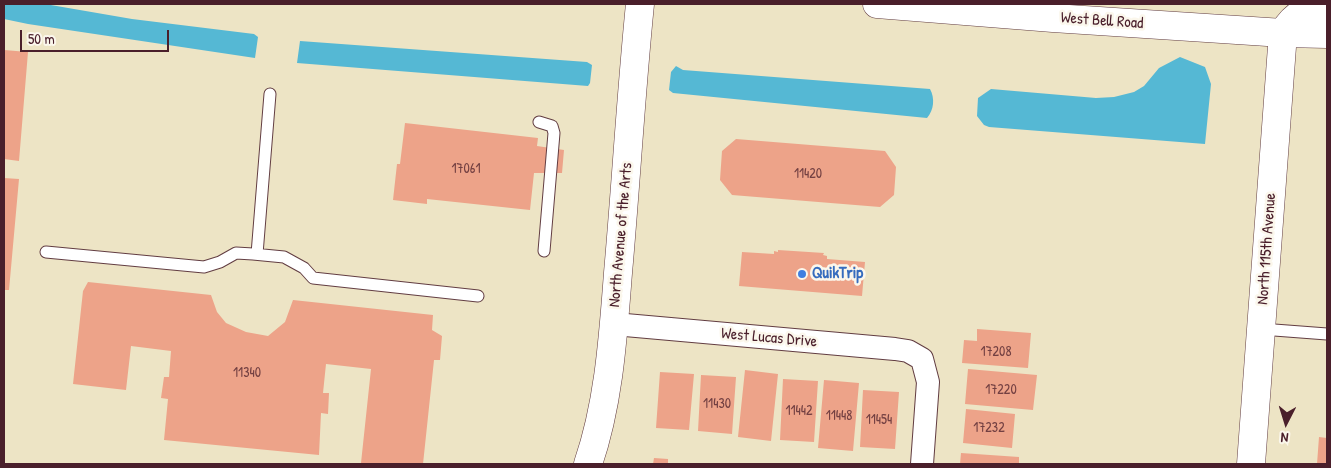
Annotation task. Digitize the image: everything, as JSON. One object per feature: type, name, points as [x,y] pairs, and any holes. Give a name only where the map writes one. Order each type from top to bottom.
[{"type":"street","name":"North Avenue of the Arts","points":[[588,464],[595,444],[605,398],[614,324],[640,4]]},
{"type":"street","name":"West Bell Road","points":[[877,4],[1053,18],[1283,33],[1327,34]]},
{"type":"street","points":[[1283,33],[1290,21],[1303,13],[1313,10],[1327,11]]},
{"type":"street","name":"North 115th Avenue","points":[[1251,464],[1283,33]]},
{"type":"street","name":"West Lucas Drive","points":[[614,324],[908,351],[922,359],[928,382],[922,464]]},
{"type":"lane","points":[[258,254],[270,94]]},
{"type":"lane","points":[[540,122],[552,126],[554,133],[544,251]]},
{"type":"lane","points":[[46,252],[204,267],[220,262],[236,253],[258,254],[284,257],[304,268],[313,278],[478,296]]},
{"type":"lane","points":[[1261,329],[1327,334]]},
{"type":"water","points":[[4,4],[45,4],[132,19],[254,34],[258,37],[255,58],[4,19]]},
{"type":"water","points":[[300,41],[587,62],[592,65],[590,83],[588,86],[297,63]]},
{"type":"water","points":[[1180,57],[1205,67],[1211,84],[1205,144],[989,127],[984,125],[977,116],[978,98],[991,89],[1096,98],[1114,97],[1134,92],[1144,86],[1159,68]]},
{"type":"water","points":[[676,66],[683,70],[930,89],[933,96],[933,104],[927,118],[673,93],[669,90],[671,72]]},
{"type":"building","points":[[4,50],[28,52],[19,161],[4,159]]},
{"type":"building","points":[[405,123],[538,138],[537,146],[564,150],[562,173],[534,173],[530,210],[427,199],[427,204],[393,200],[397,164],[400,164]]},
{"type":"building","points":[[736,139],[885,151],[896,167],[894,195],[880,207],[732,195],[720,180],[722,151]]},
{"type":"building","points":[[4,178],[19,179],[9,290],[4,290]]},
{"type":"building","name":"QuikTrip","points":[[778,250],[824,253],[823,255],[827,256],[827,259],[865,262],[862,296],[739,286],[742,252],[774,254],[774,251],[778,252]]},
{"type":"building","points":[[88,282],[211,295],[217,312],[226,323],[246,332],[268,336],[285,322],[293,300],[433,315],[432,330],[442,336],[440,360],[434,360],[423,464],[361,463],[371,369],[326,364],[323,393],[329,393],[328,414],[321,413],[319,455],[164,440],[168,399],[161,398],[164,377],[169,377],[171,351],[131,346],[126,390],[73,384],[83,291]]},
{"type":"building","points":[[977,329],[1031,333],[1028,368],[962,363],[964,340],[977,341]]},
{"type":"building","points":[[968,369],[1037,375],[1033,410],[965,404]]},
{"type":"building","points":[[745,370],[778,374],[771,441],[738,437]]},
{"type":"building","points":[[660,372],[694,374],[689,430],[656,428]]},
{"type":"building","points":[[701,375],[736,377],[732,434],[698,431]]},
{"type":"building","points":[[783,379],[818,381],[814,442],[780,440]]},
{"type":"building","points":[[824,380],[859,383],[853,451],[818,448]]},
{"type":"building","points":[[863,390],[899,392],[895,449],[860,447]]},
{"type":"building","points":[[966,409],[1015,414],[1012,448],[963,443]]},
{"type":"building","points":[[1319,437],[1327,438],[1327,464],[1317,464]]},
{"type":"building","points":[[961,453],[1019,457],[1019,464],[960,464]]},
{"type":"building","points":[[654,458],[668,459],[668,464],[653,464]]},
{"type":"place","name":"QuikTrip","points":[[802,274]]}]
